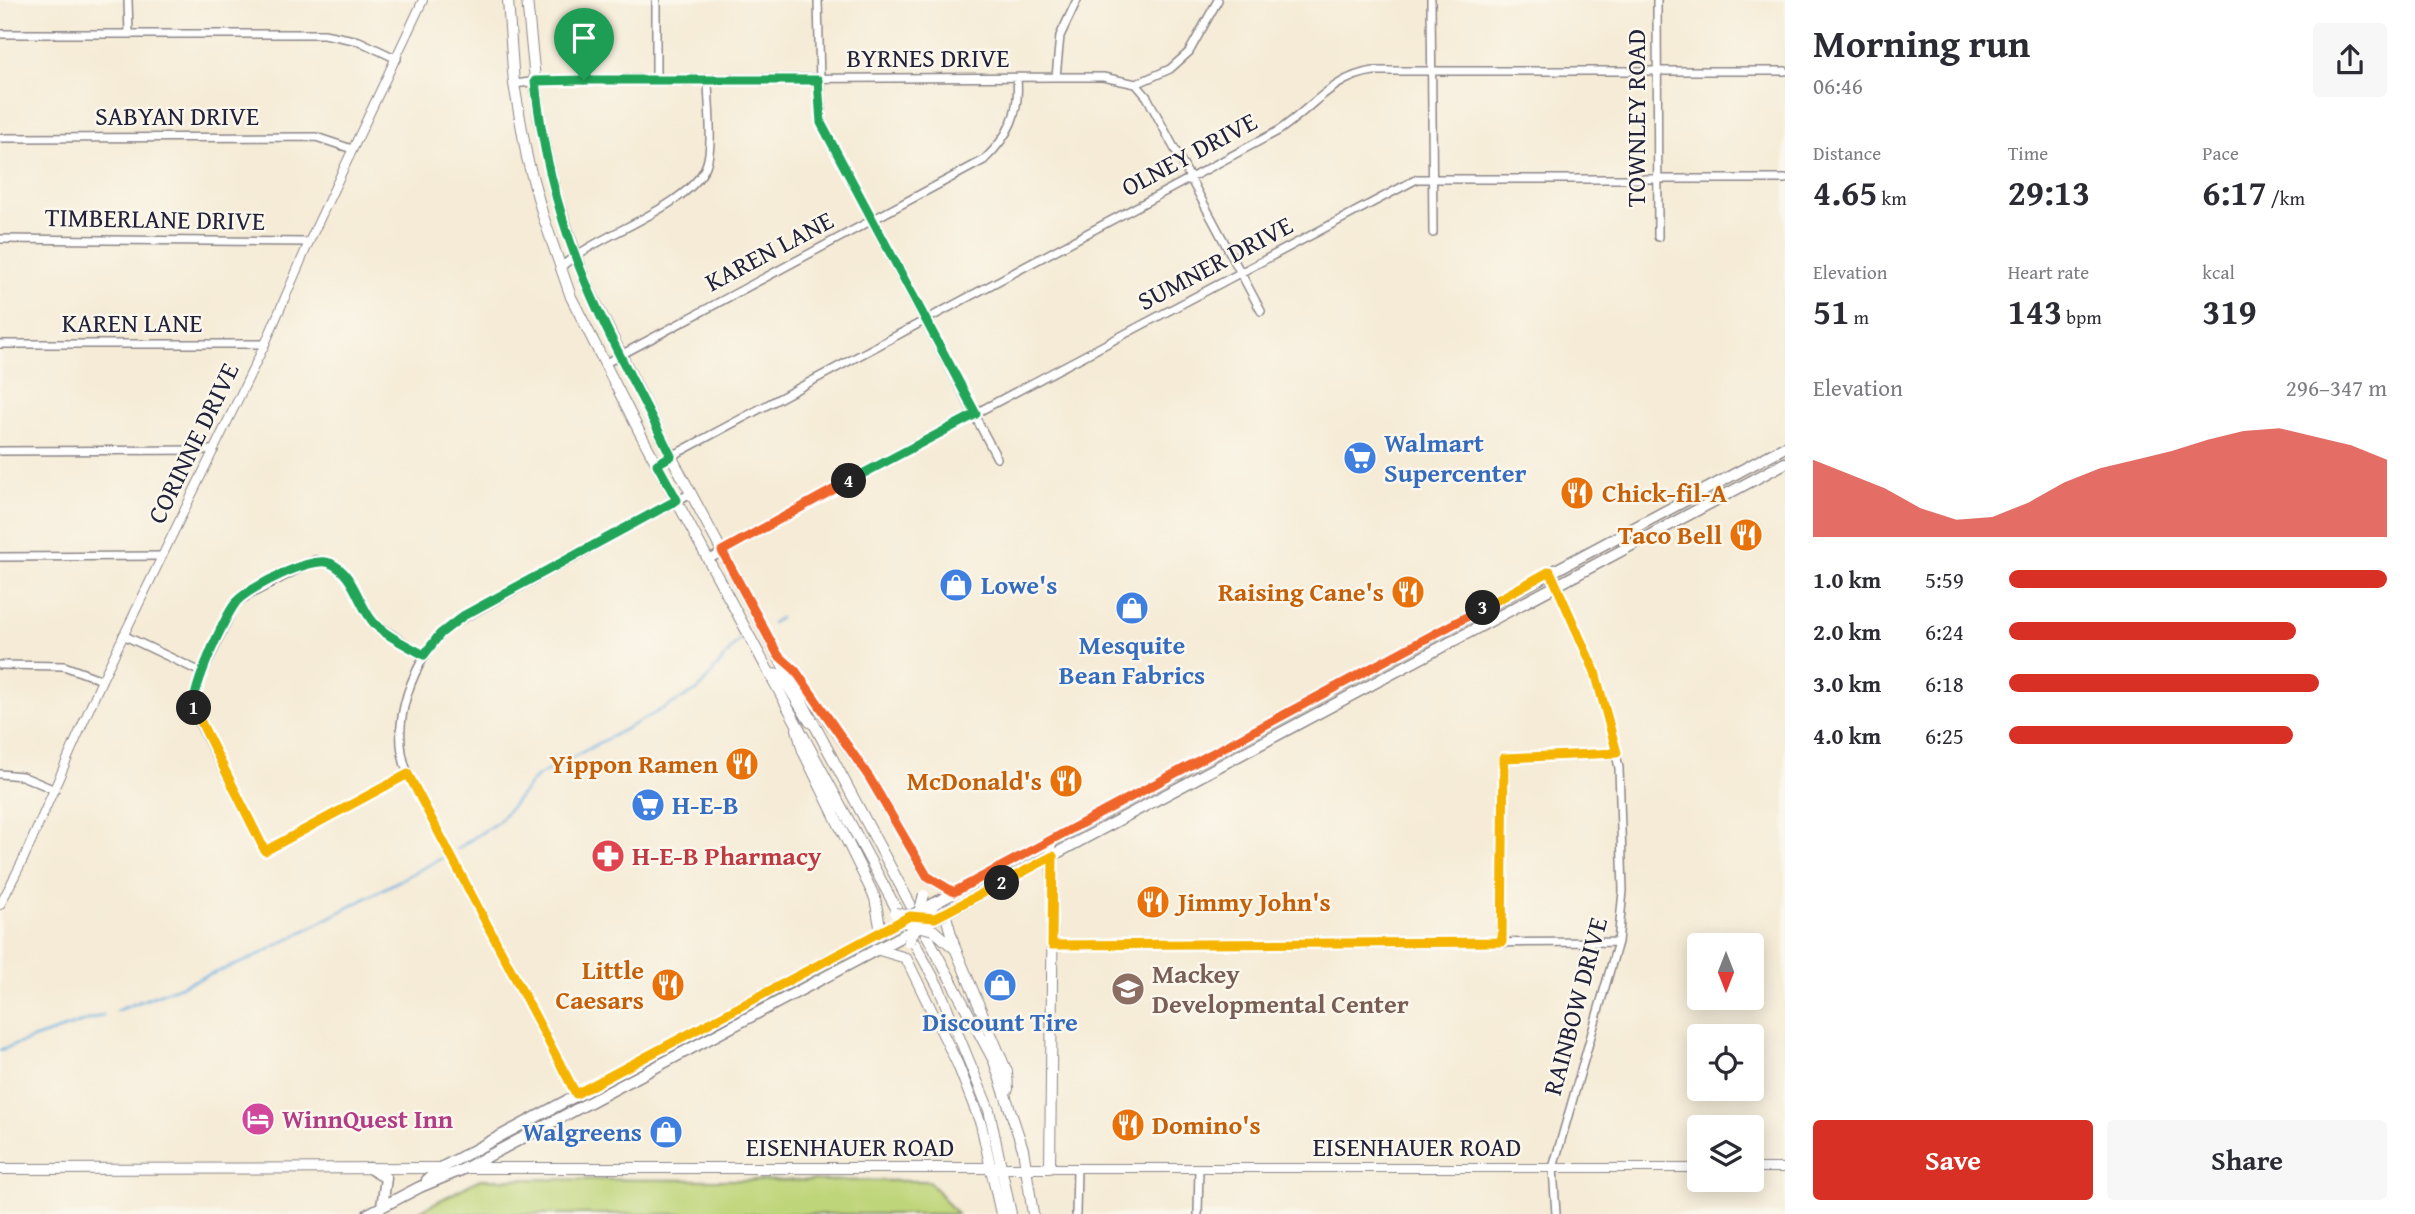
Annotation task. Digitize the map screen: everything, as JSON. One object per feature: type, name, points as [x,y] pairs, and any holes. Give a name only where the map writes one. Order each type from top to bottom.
[{"type":"main road","points":[[508,0],[514,84],[533,181],[560,268],[604,364],[939,988],[982,1090],[1004,1168],[1011,1214]]},
{"type":"main road","points":[[527,0],[539,119],[555,193],[585,281],[671,456],[971,1013],[1009,1100],[1027,1168],[1033,1214]]},
{"type":"main road","points":[[368,1214],[420,1186],[466,1168],[804,988],[876,949],[954,892],[1785,447]]},
{"type":"main road","points":[[420,1186],[441,1168],[881,932],[940,915],[1785,463]]},
{"type":"main road","points":[[778,655],[795,670],[831,726],[876,787],[927,876],[954,892]]},
{"type":"main road","points":[[771,674],[781,675],[802,713],[820,733]]},
{"type":"main road","points":[[793,715],[803,751],[875,898],[881,932]]},
{"type":"main road","points":[[1050,841],[1053,856],[1050,1168]]},
{"type":"main road","points":[[927,876],[906,958],[981,1124],[1001,1214]]},
{"type":"main road","points":[[875,898],[895,913],[933,930],[955,948]]},
{"type":"main road","points":[[940,915],[1007,1072],[1009,1100]]},
{"type":"main road","points":[[876,949],[906,958]]},
{"type":"main road","points":[[804,988],[804,977],[842,957],[848,950]]},
{"type":"main road","points":[[369,1168],[386,1178],[382,1207]]},
{"type":"main road","name":"EISENHAUER ROAD","points":[[0,1169],[1050,1168]]},
{"type":"street","points":[[128,0],[129,34]]},
{"type":"street","name":"CORINNE DRIVE","points":[[1,899],[55,790],[123,635],[265,344],[309,242],[423,0]]},
{"type":"street","points":[[656,0],[656,79]]},
{"type":"street","points":[[818,0],[821,123],[998,458]]},
{"type":"street","points":[[1056,77],[1060,36],[1077,0]]},
{"type":"street","points":[[1218,0],[1189,52],[1180,62],[1136,84],[1147,97],[1261,311]]},
{"type":"street","points":[[1432,0],[1433,233]]},
{"type":"street","name":"TOWNLEY ROAD","points":[[1657,0],[1658,237]]},
{"type":"street","points":[[0,34],[324,34],[359,41],[397,59]]},
{"type":"street","name":"OLNEY DRIVE","points":[[657,464],[1279,131],[1335,85],[1350,77],[1374,71],[1785,71]]},
{"type":"street","name":"BYRNES DRIVE","points":[[514,84],[535,81],[656,79],[1056,77],[1103,77],[1136,84]]},
{"type":"street","points":[[560,268],[576,253],[662,206],[698,179],[706,165],[708,152],[708,79]]},
{"type":"street","name":"KAREN LANE","points":[[604,364],[977,164],[996,149],[1010,130],[1018,104],[1017,79]]},
{"type":"street","name":"SABYAN DRIVE","points":[[0,138],[316,137],[352,149]]},
{"type":"street","name":"SUMNER DRIVE","points":[[710,559],[1417,179],[1785,179]]},
{"type":"street","name":"TIMBERLANE DRIVE","points":[[0,239],[309,242]]},
{"type":"street","name":"KAREN LANE","points":[[0,344],[265,344]]},
{"type":"street","points":[[0,451],[214,450]]},
{"type":"street","points":[[576,1094],[408,774],[401,757],[401,728],[406,699],[424,655],[440,634],[463,616],[691,493]]},
{"type":"street","points":[[0,557],[161,556]]},
{"type":"street","points":[[408,774],[265,851],[195,714],[196,688],[236,602],[298,567],[320,560],[331,563],[344,572],[375,624],[424,655]]},
{"type":"street","name":"RAINBOW DRIVE","points":[[1550,571],[1595,672],[1617,753],[1622,803],[1623,891],[1618,942],[1553,1168],[1554,1211]]},
{"type":"street","points":[[123,635],[203,673]]},
{"type":"street","points":[[0,665],[57,664],[102,680]]},
{"type":"street","points":[[1502,942],[1504,758],[1617,753]]},
{"type":"street","points":[[0,774],[22,776],[55,790]]},
{"type":"street","points":[[1052,945],[1618,942]]},
{"type":"street","name":"EISENHAUER ROAD","points":[[1050,1168],[1687,1168]]},
{"type":"street","points":[[1076,1214],[1077,1168]]},
{"type":"street","points":[[1198,1214],[1199,1168]]},
{"type":"street","points":[[1764,1168],[1785,1168]]},
{"type":"green space","points":[[480,1179],[929,1181],[957,1214],[414,1214]]},
{"type":"waterway","points":[[772,623],[780,618]]},
{"type":"waterway","points":[[457,849],[499,821],[536,777],[698,690],[739,640]]},
{"type":"waterway","points":[[116,1011],[253,958],[442,858]]},
{"type":"waterway","points":[[0,1050],[103,1015]]},
{"type":"place","name":"Walmart Supercenter","points":[[1360,458]]},
{"type":"place","name":"Chick-fil-A","points":[[1577,493]]},
{"type":"place","name":"Taco Bell","points":[[1746,535]]},
{"type":"place","name":"Lowe's","points":[[956,585]]},
{"type":"place","name":"Raising Cane's","points":[[1408,592]]},
{"type":"place","name":"Mesquite Bean Fabrics","points":[[1132,608]]},
{"type":"place","name":"Yippon Ramen","points":[[742,764]]},
{"type":"place","name":"McDonald's","points":[[1066,781]]},
{"type":"place","name":"H-E-B","points":[[648,805]]},
{"type":"place","name":"H-E-B Pharmacy","points":[[608,856]]},
{"type":"place","name":"Jimmy John's","points":[[1153,902]]},
{"type":"place","name":"Little Caesars","points":[[668,985]]},
{"type":"place","name":"Discount Tire","points":[[1000,985]]},
{"type":"place","name":"Mackey Developmental Center","points":[[1128,989]]},
{"type":"place","name":"WinnQuest Inn","points":[[258,1119]]},
{"type":"place","name":"Domino's","points":[[1128,1125]]},
{"type":"place","name":"Walgreens","points":[[666,1132]]},
{"type":"route","points":[[584,80],[818,80],[821,123],[976,414],[722,551],[778,655],[795,670],[869,777],[927,876],[954,892],[1550,571],[1595,672],[1617,753],[1504,758],[1502,942],[1052,945],[1053,856],[935,918],[910,916],[576,1094],[408,774],[265,851],[197,719],[193,703],[196,688],[232,608],[243,596],[311,562],[320,560],[331,563],[344,572],[375,624],[424,655],[440,634],[463,616],[677,500],[657,464],[671,456],[606,330],[585,281],[555,193],[545,150],[535,81],[584,80]]}]
